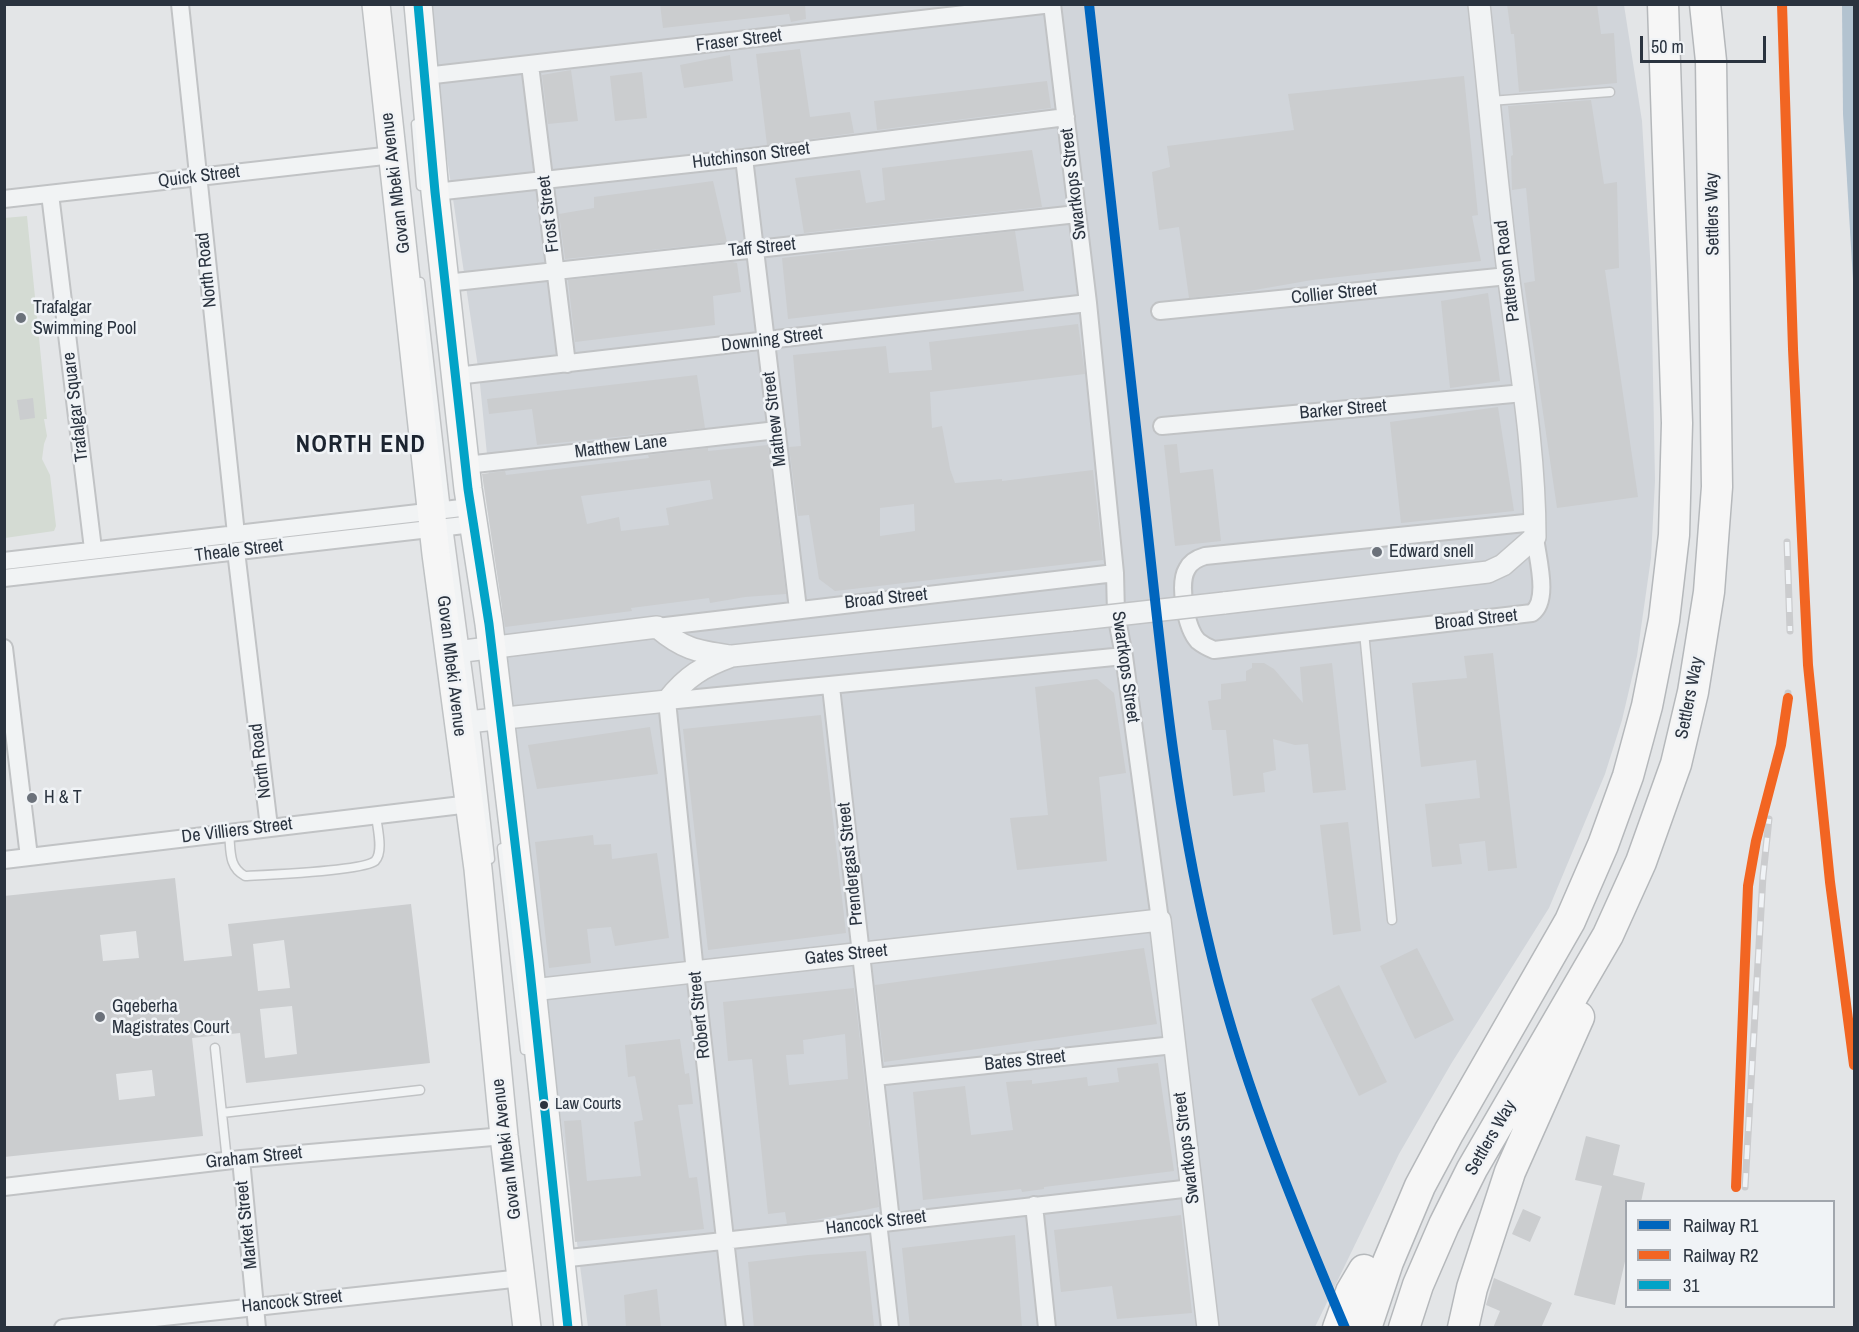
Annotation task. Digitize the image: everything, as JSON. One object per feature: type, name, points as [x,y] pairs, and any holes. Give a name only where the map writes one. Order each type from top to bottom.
[{"type":"highway","points":[[1646,4],[1667,122]]},
{"type":"highway","points":[[1366,1328],[1388,1262],[1420,1186],[1570,921],[1603,845],[1628,776],[1647,706],[1664,620],[1674,535],[1677,423],[1663,4]]},
{"type":"highway","name":"Settlers Way","points":[[1404,1328],[1418,1285],[1435,1245],[1472,1169],[1608,935],[1641,862],[1676,764],[1693,692],[1709,592],[1717,487],[1711,61],[1705,4]]},
{"type":"highway","points":[[1711,61],[1718,4]]},
{"type":"highway","points":[[1463,1328],[1472,1288],[1510,1172],[1595,978],[1608,935]]},
{"type":"highway","points":[[1338,1328],[1351,1292],[1386,1223],[1396,1206],[1420,1186]]},
{"type":"highway","points":[[1350,1328],[1360,1295],[1364,1270]]},
{"type":"main road","name":"Govan Mbeki Avenue","points":[[376,4],[393,155],[455,517],[483,720],[470,804],[504,1136],[527,1328]]},
{"type":"main road","name":"Govan Mbeki Avenue","points":[[418,4],[425,76],[429,194],[446,283],[466,465],[455,517],[483,720],[532,990],[568,1328]]},
{"type":"street","name":"North Road","points":[[180,4],[236,543],[269,827]]},
{"type":"street","name":"Fraser Street","points":[[425,76],[1052,4]]},
{"type":"street","name":"Swartkops Street","points":[[1052,4],[1088,303],[1115,573],[1116,614],[1124,656],[1160,920],[1208,1328]]},
{"type":"street","name":"Patterson Road","points":[[1479,4],[1508,276],[1524,393],[1534,495],[1535,530]]},
{"type":"street","name":"Frost Street","points":[[530,65],[567,364]]},
{"type":"street","name":"Hutchinson Street","points":[[429,194],[744,158],[1066,117]]},
{"type":"street","name":"Quick Street","points":[[4,199],[393,155]]},
{"type":"street","name":"Mathew Street","points":[[744,158],[798,609]]},
{"type":"street","name":"Trafalgar Square","points":[[50,194],[93,549]]},
{"type":"street","name":"Taff Street","points":[[446,283],[1077,214]]},
{"type":"street","name":"Collier Street","points":[[1160,311],[1508,276]]},
{"type":"street","name":"Downing Street","points":[[456,376],[1088,303]]},
{"type":"street","name":"Barker Street","points":[[1162,426],[1524,393]]},
{"type":"street","name":"Matthew Lane","points":[[466,465],[777,430]]},
{"type":"street","name":"Theale Street","points":[[4,578],[236,543],[455,517]]},
{"type":"street","name":"Broad Street","points":[[1535,530],[1542,594],[1537,609],[1532,613],[1214,650],[1198,640],[1187,618],[1184,576],[1192,562],[1205,556],[1535,530]]},
{"type":"street","points":[[657,627],[682,646],[732,656],[1072,620],[1488,572],[1503,565],[1535,530]]},
{"type":"street","name":"Theale Street","points":[[4,561],[93,549],[236,543]]},
{"type":"street","name":"Broad Street","points":[[474,650],[798,609],[1115,573]]},
{"type":"street","points":[[4,648],[29,857]]},
{"type":"street","points":[[667,701],[699,670],[732,656]]},
{"type":"street","points":[[483,720],[1124,656]]},
{"type":"street","name":"Prendergast Street","points":[[831,687],[875,1077],[890,1328]]},
{"type":"street","name":"Robert Street","points":[[667,701],[735,1328]]},
{"type":"street","name":"De Villiers Street","points":[[4,860],[470,804]]},
{"type":"street","name":"Gates Street","points":[[532,990],[1160,920]]},
{"type":"street","name":"Bates Street","points":[[875,1077],[1174,1045]]},
{"type":"street","name":"Graham Street","points":[[4,1186],[234,1160],[504,1136]]},
{"type":"street","name":"Market Street","points":[[234,1160],[258,1328]]},
{"type":"street","name":"Hancock Street","points":[[560,1259],[1192,1188]]},
{"type":"street","points":[[1034,1205],[1047,1328]]},
{"type":"street","name":"Hancock Street","points":[[63,1328],[522,1278]]},
{"type":"lane","points":[[1490,101],[1610,92]]},
{"type":"lane","points":[[416,118],[417,148],[429,194]]},
{"type":"lane","points":[[419,278],[455,517]]},
{"type":"lane","points":[[1364,632],[1392,920]]},
{"type":"lane","points":[[483,720],[491,874]]},
{"type":"lane","points":[[229,832],[233,865],[236,871],[245,876],[308,872],[365,865],[375,860],[380,852],[376,816]]},
{"type":"lane","points":[[501,834],[527,1064]]},
{"type":"lane","points":[[496,953],[498,975]]},
{"type":"lane","points":[[215,1048],[222,1113],[234,1160]]},
{"type":"lane","points":[[222,1113],[420,1090]]},
{"type":"shaded area","points":[[428,5],[1624,5],[1642,121],[1651,273],[1655,481],[1651,558],[1637,656],[1622,720],[1605,774],[1549,908],[1451,1064],[1399,1154],[1315,1327],[588,1327],[543,982],[514,726],[479,374],[435,77]]},
{"type":"shaded area","points":[[27,216],[47,419],[44,419],[47,436],[42,459],[50,475],[56,526],[54,531],[5,538],[4,218]]},
{"type":"water","points":[[1842,5],[1854,5],[1854,297],[1843,114]]},
{"type":"building","points":[[660,4],[805,4],[806,19],[791,22],[789,14],[663,28]]},
{"type":"building","points":[[1507,4],[1597,4],[1601,34],[1614,33],[1617,83],[1519,92],[1514,34],[1511,34]]},
{"type":"building","points":[[800,49],[810,117],[850,112],[854,133],[767,145],[756,54]]},
{"type":"building","points":[[730,55],[733,81],[684,88],[680,65]]},
{"type":"building","points":[[571,70],[578,121],[548,124],[542,75]]},
{"type":"building","points":[[642,72],[647,118],[615,121],[610,76]]},
{"type":"building","points":[[1464,76],[1478,215],[1472,216],[1481,261],[1312,280],[1189,298],[1179,227],[1159,230],[1152,172],[1170,167],[1167,146],[1294,130],[1288,94]]},
{"type":"building","points":[[1047,81],[1051,108],[877,130],[874,101]]},
{"type":"building","points":[[1591,100],[1604,184],[1617,182],[1619,268],[1605,270],[1638,497],[1557,508],[1524,283],[1535,281],[1526,188],[1512,190],[1511,156],[1513,155],[1508,106]]},
{"type":"building","points":[[1032,150],[1042,207],[804,233],[795,178],[860,170],[866,203],[885,200],[882,168]]},
{"type":"building","points":[[713,181],[727,242],[565,259],[559,214],[594,208],[594,197]]},
{"type":"building","points":[[1015,231],[1024,291],[788,319],[782,258]]},
{"type":"building","points":[[737,263],[741,292],[713,296],[715,325],[575,342],[568,280]]},
{"type":"building","points":[[1488,293],[1500,381],[1450,388],[1441,301]]},
{"type":"building","points":[[1078,324],[1085,374],[930,392],[932,428],[942,426],[955,483],[1002,479],[1002,481],[1093,470],[1103,560],[835,591],[819,579],[809,515],[798,516],[789,447],[801,446],[793,355],[886,346],[889,373],[932,370],[929,342]],"holes":[[[914,504],[915,531],[880,536],[880,508]]]},
{"type":"building","points":[[697,375],[705,428],[537,445],[532,409],[489,414],[487,399]]},
{"type":"building","points":[[33,398],[35,418],[20,420],[17,400]]},
{"type":"building","points":[[1498,407],[1514,511],[1401,523],[1390,422]]},
{"type":"building","points":[[1177,444],[1180,473],[1213,469],[1221,541],[1175,546],[1164,445]]},
{"type":"building","points":[[768,445],[786,594],[745,597],[710,603],[709,598],[631,608],[632,611],[505,627],[482,474],[505,471],[506,475],[649,458],[648,455],[708,448],[708,451]],"holes":[[[710,480],[713,499],[666,508],[669,525],[621,531],[619,517],[587,524],[581,496]]]},
{"type":"building","points":[[1493,653],[1517,868],[1488,871],[1485,841],[1459,844],[1462,864],[1432,867],[1425,804],[1480,798],[1476,760],[1421,767],[1412,683],[1467,678],[1464,656]]},
{"type":"building","points":[[1252,663],[1264,663],[1274,669],[1303,703],[1300,667],[1332,663],[1346,790],[1313,793],[1308,744],[1295,745],[1273,739],[1276,770],[1263,773],[1265,792],[1233,796],[1226,730],[1212,730],[1208,701],[1221,699],[1221,684],[1246,681],[1246,671],[1252,668]]},
{"type":"building","points":[[1097,679],[1114,693],[1126,773],[1099,777],[1107,861],[1017,870],[1010,818],[1048,815],[1035,687]]},
{"type":"building","points":[[821,715],[846,933],[708,950],[683,729]]},
{"type":"building","points":[[650,727],[658,774],[537,789],[528,745]]},
{"type":"building","points":[[1348,822],[1361,931],[1333,935],[1320,825]]},
{"type":"building","points":[[593,835],[594,845],[611,844],[612,859],[657,853],[669,938],[615,946],[611,927],[587,929],[591,963],[549,968],[535,842]]},
{"type":"building","name":"Gqeberha Magistrates Court","points":[[175,878],[184,961],[232,956],[228,924],[411,904],[430,1063],[246,1083],[240,1033],[192,1038],[203,1136],[4,1157],[4,896]],"holes":[[[136,931],[139,958],[103,961],[100,935]],[[284,940],[290,988],[258,991],[253,944]],[[292,1006],[297,1054],[265,1058],[260,1009]],[[152,1070],[155,1096],[119,1100],[116,1074]]]},
{"type":"building","points":[[1144,948],[1157,1024],[884,1062],[875,985]]},
{"type":"building","points":[[1417,948],[1454,1020],[1415,1039],[1380,966]]},
{"type":"building","points":[[1339,985],[1387,1082],[1359,1096],[1311,999]]},
{"type":"building","points":[[854,988],[879,1207],[787,1224],[785,1212],[768,1214],[752,1059],[728,1061],[723,1002]],"holes":[[[845,1034],[848,1079],[789,1085],[786,1055],[804,1054],[803,1040]]]},
{"type":"building","points":[[680,1039],[685,1074],[689,1073],[693,1104],[678,1105],[689,1178],[697,1177],[704,1229],[575,1242],[564,1121],[581,1120],[587,1181],[641,1176],[634,1122],[643,1120],[635,1076],[628,1077],[625,1045]]},
{"type":"building","points":[[1158,1063],[1174,1171],[1044,1187],[1044,1189],[1022,1192],[1021,1189],[923,1200],[913,1092],[965,1086],[971,1135],[1013,1130],[1006,1082],[1032,1080],[1032,1084],[1087,1077],[1088,1086],[1119,1082],[1117,1068]]},
{"type":"building","points":[[1586,1136],[1620,1145],[1613,1175],[1645,1183],[1641,1200],[1625,1200],[1625,1261],[1615,1305],[1574,1295],[1602,1186],[1575,1180]]},
{"type":"building","points":[[1523,1209],[1541,1217],[1530,1242],[1512,1234]]},
{"type":"building","points":[[1181,1215],[1192,1313],[1117,1319],[1112,1286],[1061,1292],[1054,1230]]},
{"type":"building","points":[[1015,1235],[1022,1328],[910,1328],[902,1248]]},
{"type":"building","points":[[866,1251],[874,1326],[754,1328],[748,1262]]},
{"type":"building","points":[[1494,1278],[1552,1303],[1541,1328],[1493,1328],[1500,1311],[1486,1305]]},
{"type":"building","points":[[657,1289],[661,1328],[626,1328],[624,1295]]},
{"type":"railway","points":[[1782,4],[1793,349],[1808,665],[1830,882],[1854,1065]]},
{"type":"railway","points":[[1787,542],[1790,631]]},
{"type":"railway","points":[[1736,1187],[1748,886],[1756,841],[1781,745],[1788,693]]},
{"type":"railway","points":[[1745,1187],[1763,876],[1769,819]]},
{"type":"rail line","name":"R1","points":[[1089,4],[1164,680],[1186,834],[1207,936],[1234,1037],[1267,1135],[1345,1328]]},
{"type":"rail line","name":"R2","points":[[1782,4],[1793,349],[1808,665],[1830,882],[1854,1065]]},
{"type":"rail line","name":"R2","points":[[1736,1187],[1748,886],[1756,841],[1781,745],[1788,698]]},
{"type":"transit line","name":"31","points":[[418,4],[435,192],[468,489],[489,624],[529,961],[568,1328]]},
{"type":"place","name":"Trafalgar Swimming Pool","points":[[21,318]]},
{"type":"place","name":"Edward snell","points":[[1377,552]]},
{"type":"place","name":"H & T","points":[[32,798]]},
{"type":"place","name":"Gqeberha Magistrates Court","points":[[100,1017]]},
{"type":"place","name":"Law Courts","points":[[544,1105]]},
{"type":"district","name":"NORTH END","points":[[361,446]]}]
